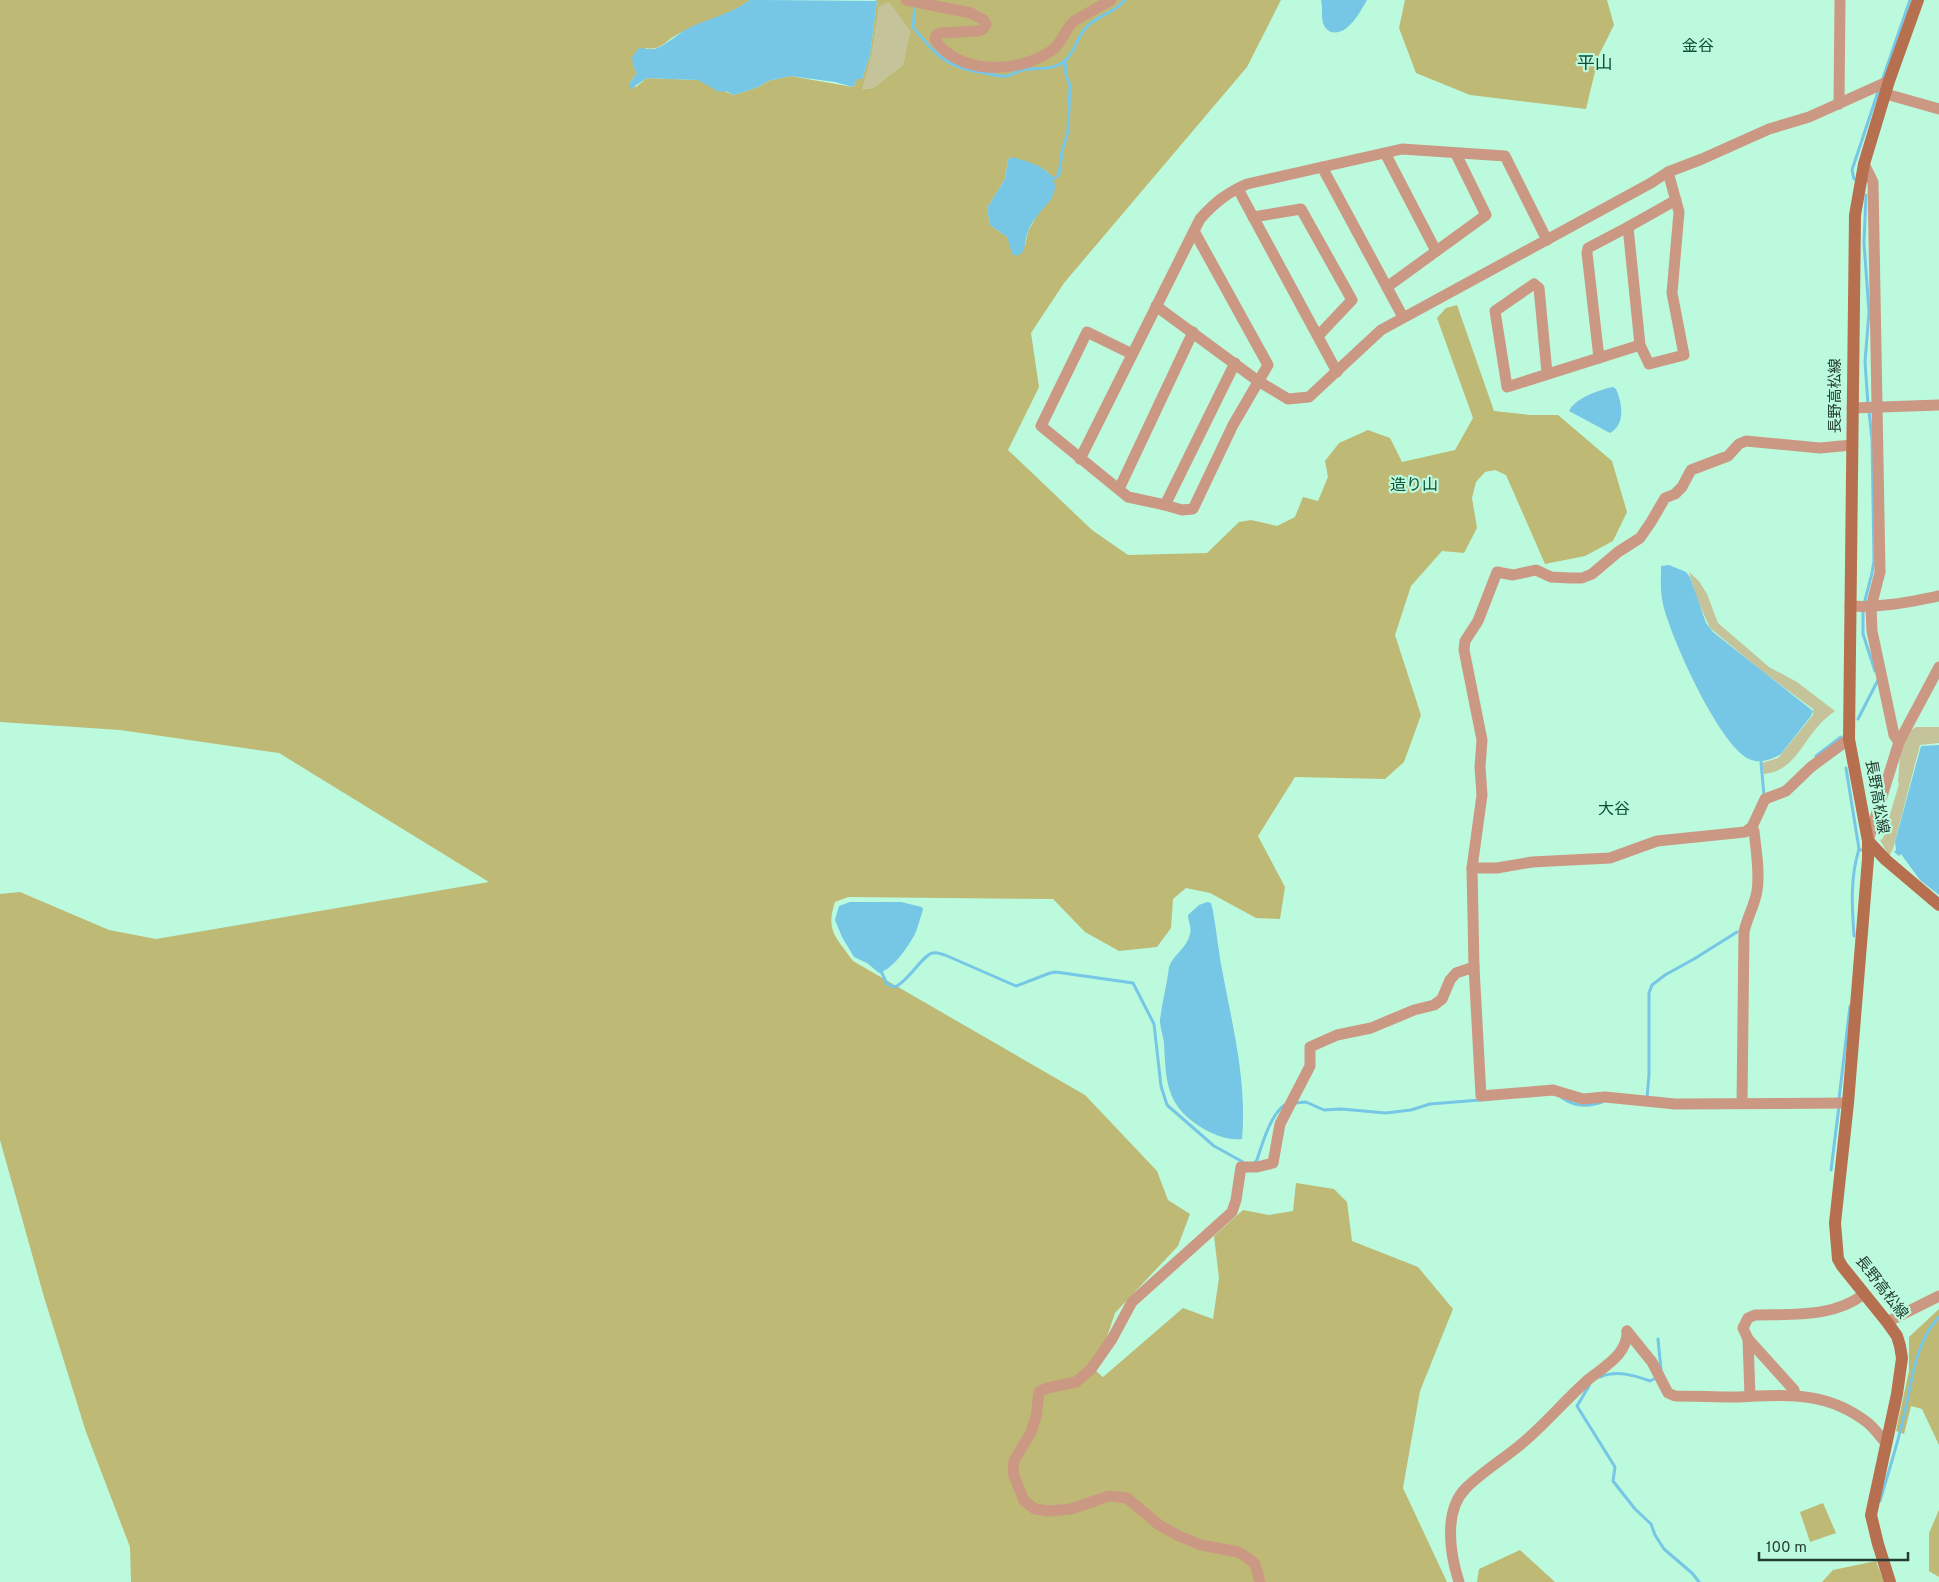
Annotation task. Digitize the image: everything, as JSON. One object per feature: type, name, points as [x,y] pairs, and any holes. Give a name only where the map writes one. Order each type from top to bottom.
[{"type":"main road","name":"長野高松線","points":[[1890,1582],[1871,1515],[1897,1394],[1902,1358],[1897,1336],[1838,1259],[1835,1223],[1842,1103],[1863,932],[1868,841],[1849,739],[1861,606],[1852,446],[1866,407],[1855,215],[1864,164],[1884,86],[1918,0]]},
{"type":"main road","points":[[1868,841],[1889,862],[1939,905]]},
{"type":"street","points":[[911,1],[971,13],[984,20],[986,25],[983,29],[940,34],[936,35],[935,40],[946,53],[957,60],[1002,68],[1018,66],[1050,52],[1056,47],[1069,25],[1111,0]]},
{"type":"street","points":[[1839,104],[1840,0]]},
{"type":"street","points":[[1156,306],[1258,382],[1288,398],[1309,397],[1381,330],[1668,172],[1769,129],[1809,117],[1884,86],[1939,109]]},
{"type":"street","points":[[1080,459],[1200,219],[1210,207],[1238,188],[1247,184],[1402,149],[1505,156],[1547,240]]},
{"type":"street","points":[[1385,154],[1436,251]]},
{"type":"street","points":[[1388,287],[1486,215],[1456,154]]},
{"type":"street","points":[[1861,606],[1880,572],[1866,407],[1873,182],[1864,164]]},
{"type":"street","points":[[1322,167],[1403,317]]},
{"type":"street","points":[[1628,227],[1640,345],[1649,364],[1684,355],[1672,293],[1678,212],[1668,172]]},
{"type":"street","points":[[1238,188],[1337,372]]},
{"type":"street","points":[[1599,358],[1588,248],[1676,200]]},
{"type":"street","points":[[1253,217],[1301,209],[1352,300],[1318,336]]},
{"type":"street","points":[[1132,354],[1087,332],[1041,426],[1128,497],[1182,510],[1193,509],[1233,425],[1268,365],[1194,232]]},
{"type":"street","points":[[1547,373],[1539,288],[1534,284],[1495,311],[1507,386],[1640,345]]},
{"type":"street","points":[[1119,489],[1193,332]]},
{"type":"street","points":[[1165,505],[1235,363]]},
{"type":"street","points":[[1866,407],[1939,405]]},
{"type":"street","points":[[1842,1103],[1675,1104],[1605,1097],[1583,1099],[1553,1090],[1481,1096],[1474,967],[1472,868],[1482,795],[1480,767],[1482,740],[1464,650],[1465,641],[1478,621],[1497,572],[1513,576],[1536,570],[1551,577],[1570,578],[1582,578],[1592,574],[1618,552],[1640,538],[1665,498],[1675,494],[1682,487],[1692,470],[1728,456],[1739,444],[1746,441],[1820,448],[1852,446]]},
{"type":"street","points":[[1861,606],[1892,606],[1939,596]]},
{"type":"street","points":[[1861,606],[1872,631],[1895,738],[1899,742]]},
{"type":"street","points":[[1868,841],[1899,742],[1939,667]]},
{"type":"street","points":[[1472,868],[1496,868],[1532,862],[1610,858],[1657,841],[1745,832],[1752,827],[1765,799],[1786,791],[1812,767],[1849,739]]},
{"type":"street","points":[[1742,1103],[1744,932],[1748,915],[1757,893],[1759,877],[1752,827]]},
{"type":"street","points":[[1260,1582],[1255,1564],[1248,1558],[1238,1552],[1201,1545],[1179,1536],[1159,1525],[1127,1498],[1109,1496],[1071,1509],[1050,1511],[1034,1509],[1024,1500],[1013,1473],[1014,1461],[1031,1432],[1036,1417],[1039,1392],[1047,1388],[1076,1382],[1091,1370],[1112,1339],[1132,1302],[1232,1212],[1236,1200],[1241,1167],[1257,1167],[1273,1163],[1280,1124],[1310,1066],[1310,1047],[1337,1035],[1371,1028],[1414,1010],[1434,1005],[1442,999],[1450,980],[1456,973],[1474,967]]},
{"type":"street","points":[[1795,1395],[1794,1390],[1748,1339],[1743,1328],[1748,1318],[1755,1315],[1830,1312],[1844,1307],[1864,1294]]},
{"type":"street","points":[[1887,1322],[1939,1296]]},
{"type":"street","points":[[1459,1582],[1451,1543],[1452,1517],[1458,1499],[1466,1488],[1525,1441],[1585,1382],[1625,1349],[1628,1331],[1652,1362],[1658,1377],[1668,1393],[1675,1396],[1795,1395],[1836,1404],[1851,1411],[1869,1424],[1886,1442]]},
{"type":"street","points":[[1748,1339],[1750,1396]]},
{"type":"shaded area","points":[[0,0],[750,0],[732,11],[673,37],[658,47],[646,48],[633,66],[637,73],[629,84],[636,87],[647,78],[698,80],[734,95],[758,87],[768,81],[790,76],[853,87],[857,79],[862,79],[870,55],[877,1],[874,0],[1281,0],[1247,67],[1064,283],[1031,333],[1039,387],[1008,450],[1092,530],[1128,555],[1207,553],[1239,522],[1251,520],[1277,526],[1295,517],[1303,497],[1318,501],[1328,477],[1325,461],[1339,443],[1368,430],[1390,438],[1402,462],[1455,450],[1473,418],[1437,318],[1446,308],[1457,305],[1494,411],[1530,415],[1558,415],[1612,461],[1627,512],[1613,541],[1585,556],[1545,564],[1506,475],[1495,470],[1485,472],[1476,482],[1472,498],[1477,528],[1464,553],[1442,551],[1411,586],[1395,635],[1421,715],[1404,762],[1385,779],[1295,777],[1258,836],[1285,887],[1280,919],[1256,918],[1210,893],[1186,888],[1173,899],[1171,928],[1157,947],[1119,951],[1085,932],[1053,899],[848,897],[835,902],[831,920],[834,934],[853,961],[1085,1095],[1157,1171],[1168,1200],[1190,1214],[1178,1246],[1115,1313],[1107,1337],[1089,1365],[1103,1377],[1183,1308],[1213,1319],[1219,1278],[1214,1236],[1243,1210],[1269,1215],[1293,1211],[1296,1183],[1334,1189],[1347,1202],[1352,1241],[1418,1267],[1453,1309],[1420,1391],[1403,1488],[1447,1582],[131,1582],[130,1547],[86,1432],[44,1297],[0,1140],[0,894],[20,892],[109,930],[156,939],[489,882],[279,753],[120,730],[0,722]],"holes":[[[889,2],[910,31],[903,65],[873,88],[862,89],[872,54],[879,7]],[[1011,157],[1038,166],[1048,172],[1036,217],[1028,231],[1025,246],[1007,237],[990,225],[987,208],[1005,179],[1008,160]]]},
{"type":"shaded area","points":[[1405,0],[1607,0],[1614,25],[1599,55],[1586,109],[1470,95],[1416,73],[1399,28]]},
{"type":"shaded area","points":[[889,1],[910,31],[903,65],[873,88],[861,89],[872,54],[879,7]]},
{"type":"shaded area","points":[[1689,572],[1699,581],[1707,594],[1718,623],[1769,667],[1797,682],[1835,711],[1813,732],[1790,762],[1775,772],[1764,774],[1762,763],[1778,758],[1813,715],[1813,709],[1762,671],[1710,628],[1697,599]]},
{"type":"shaded area","points":[[1916,727],[1939,727],[1939,743],[1920,745],[1893,849],[1889,856],[1880,840],[1883,838],[1899,784],[1903,744],[1910,732]]},
{"type":"shaded area","points":[[1939,1309],[1939,1445],[1922,1409],[1911,1406],[1904,1434],[1896,1431],[1909,1371],[1909,1337]]},
{"type":"shaded area","points":[[1823,1503],[1836,1533],[1810,1542],[1800,1512]]},
{"type":"shaded area","points":[[1939,1510],[1939,1577],[1929,1571],[1929,1533]]},
{"type":"shaded area","points":[[1520,1550],[1555,1582],[1477,1582],[1479,1569]]},
{"type":"shaded area","points":[[1876,1561],[1884,1582],[1822,1582],[1833,1570]]},
{"type":"water","points":[[750,0],[877,1],[870,55],[862,79],[857,79],[853,87],[835,82],[790,76],[768,81],[758,87],[734,95],[726,91],[719,92],[698,80],[647,78],[629,90],[629,84],[637,73],[633,66],[632,57],[639,48],[657,48],[687,29],[727,13]]},
{"type":"water","points":[[1321,0],[1367,0],[1348,27],[1337,32],[1331,32],[1326,29],[1322,20]]},
{"type":"water","points":[[1011,157],[1037,165],[1051,175],[1055,190],[1051,199],[1030,226],[1022,253],[1016,256],[1012,254],[1007,237],[990,225],[987,208],[1005,179],[1008,160]]},
{"type":"water","points":[[1613,387],[1616,389],[1621,407],[1621,419],[1619,424],[1610,433],[1569,411],[1582,398]]},
{"type":"water","points":[[1669,565],[1686,572],[1690,577],[1706,623],[1713,632],[1813,711],[1781,754],[1765,761],[1749,759],[1737,750],[1710,712],[1685,663],[1667,619],[1661,590],[1661,566]]},
{"type":"water","points":[[1939,745],[1939,895],[1920,880],[1901,854],[1899,856],[1894,852],[1921,746]]},
{"type":"water","points":[[850,902],[901,902],[922,907],[923,910],[914,936],[899,958],[884,971],[879,973],[867,963],[854,957],[842,937],[835,920],[839,906]]},
{"type":"water","points":[[1207,902],[1211,903],[1213,911],[1239,1059],[1243,1099],[1242,1139],[1225,1138],[1214,1134],[1188,1118],[1179,1109],[1174,1100],[1167,1079],[1160,1020],[1169,967],[1190,934],[1191,929],[1188,915],[1199,905]]},
{"type":"waterway","points":[[915,5],[913,27],[943,59],[971,70],[1007,76],[1025,69],[1047,68],[1061,64],[1069,57],[1087,27],[1125,0]]},
{"type":"waterway","points":[[1882,81],[1910,0]]},
{"type":"waterway","points":[[1052,179],[1059,175],[1062,152],[1068,131],[1070,86],[1066,75],[1065,60]]},
{"type":"waterway","points":[[1854,179],[1852,170],[1879,89]]},
{"type":"waterway","points":[[1866,195],[1864,243],[1869,312],[1865,362],[1868,405]]},
{"type":"waterway","points":[[1864,604],[1874,561],[1872,439],[1869,411]]},
{"type":"waterway","points":[[1863,610],[1863,634],[1875,671]]},
{"type":"waterway","points":[[1858,719],[1878,680]]},
{"type":"waterway","points":[[1816,756],[1841,737]]},
{"type":"waterway","points":[[1761,762],[1764,795]]},
{"type":"waterway","points":[[1846,768],[1859,849],[1861,850]]},
{"type":"waterway","points":[[1854,936],[1853,881],[1859,849]]},
{"type":"waterway","points":[[1647,1098],[1649,1074],[1649,993],[1652,985],[1665,975],[1737,932]]},
{"type":"waterway","points":[[880,969],[887,984],[895,987],[925,958],[936,953],[945,955],[1016,986],[1056,972],[1133,983],[1154,1024],[1161,1086],[1167,1105],[1214,1146],[1243,1162]]},
{"type":"waterway","points":[[1839,1099],[1850,1006]]},
{"type":"waterway","points":[[1561,1097],[1571,1103],[1581,1105],[1602,1102]]},
{"type":"waterway","points":[[1295,1103],[1306,1102],[1324,1110],[1341,1109],[1386,1113],[1411,1110],[1430,1104],[1480,1100]]},
{"type":"waterway","points":[[1254,1163],[1257,1160],[1272,1121],[1286,1104]]},
{"type":"waterway","points":[[1831,1170],[1839,1106]]},
{"type":"waterway","points":[[1880,1501],[1899,1437],[1918,1354],[1930,1328],[1939,1317]]},
{"type":"waterway","points":[[1658,1339],[1661,1370]]},
{"type":"waterway","points":[[1600,1377],[1619,1374],[1631,1375],[1650,1381],[1658,1377]]},
{"type":"waterway","points":[[1589,1386],[1577,1406],[1615,1467],[1613,1481],[1635,1509],[1651,1524],[1655,1535],[1664,1549],[1692,1573],[1699,1582]]},
{"type":"district","name":"金谷","points":[[1698,47]]},
{"type":"district","name":"平山","points":[[1595,64]]},
{"type":"district","name":"造り山","points":[[1414,486]]},
{"type":"district","name":"大谷","points":[[1614,810]]}]
